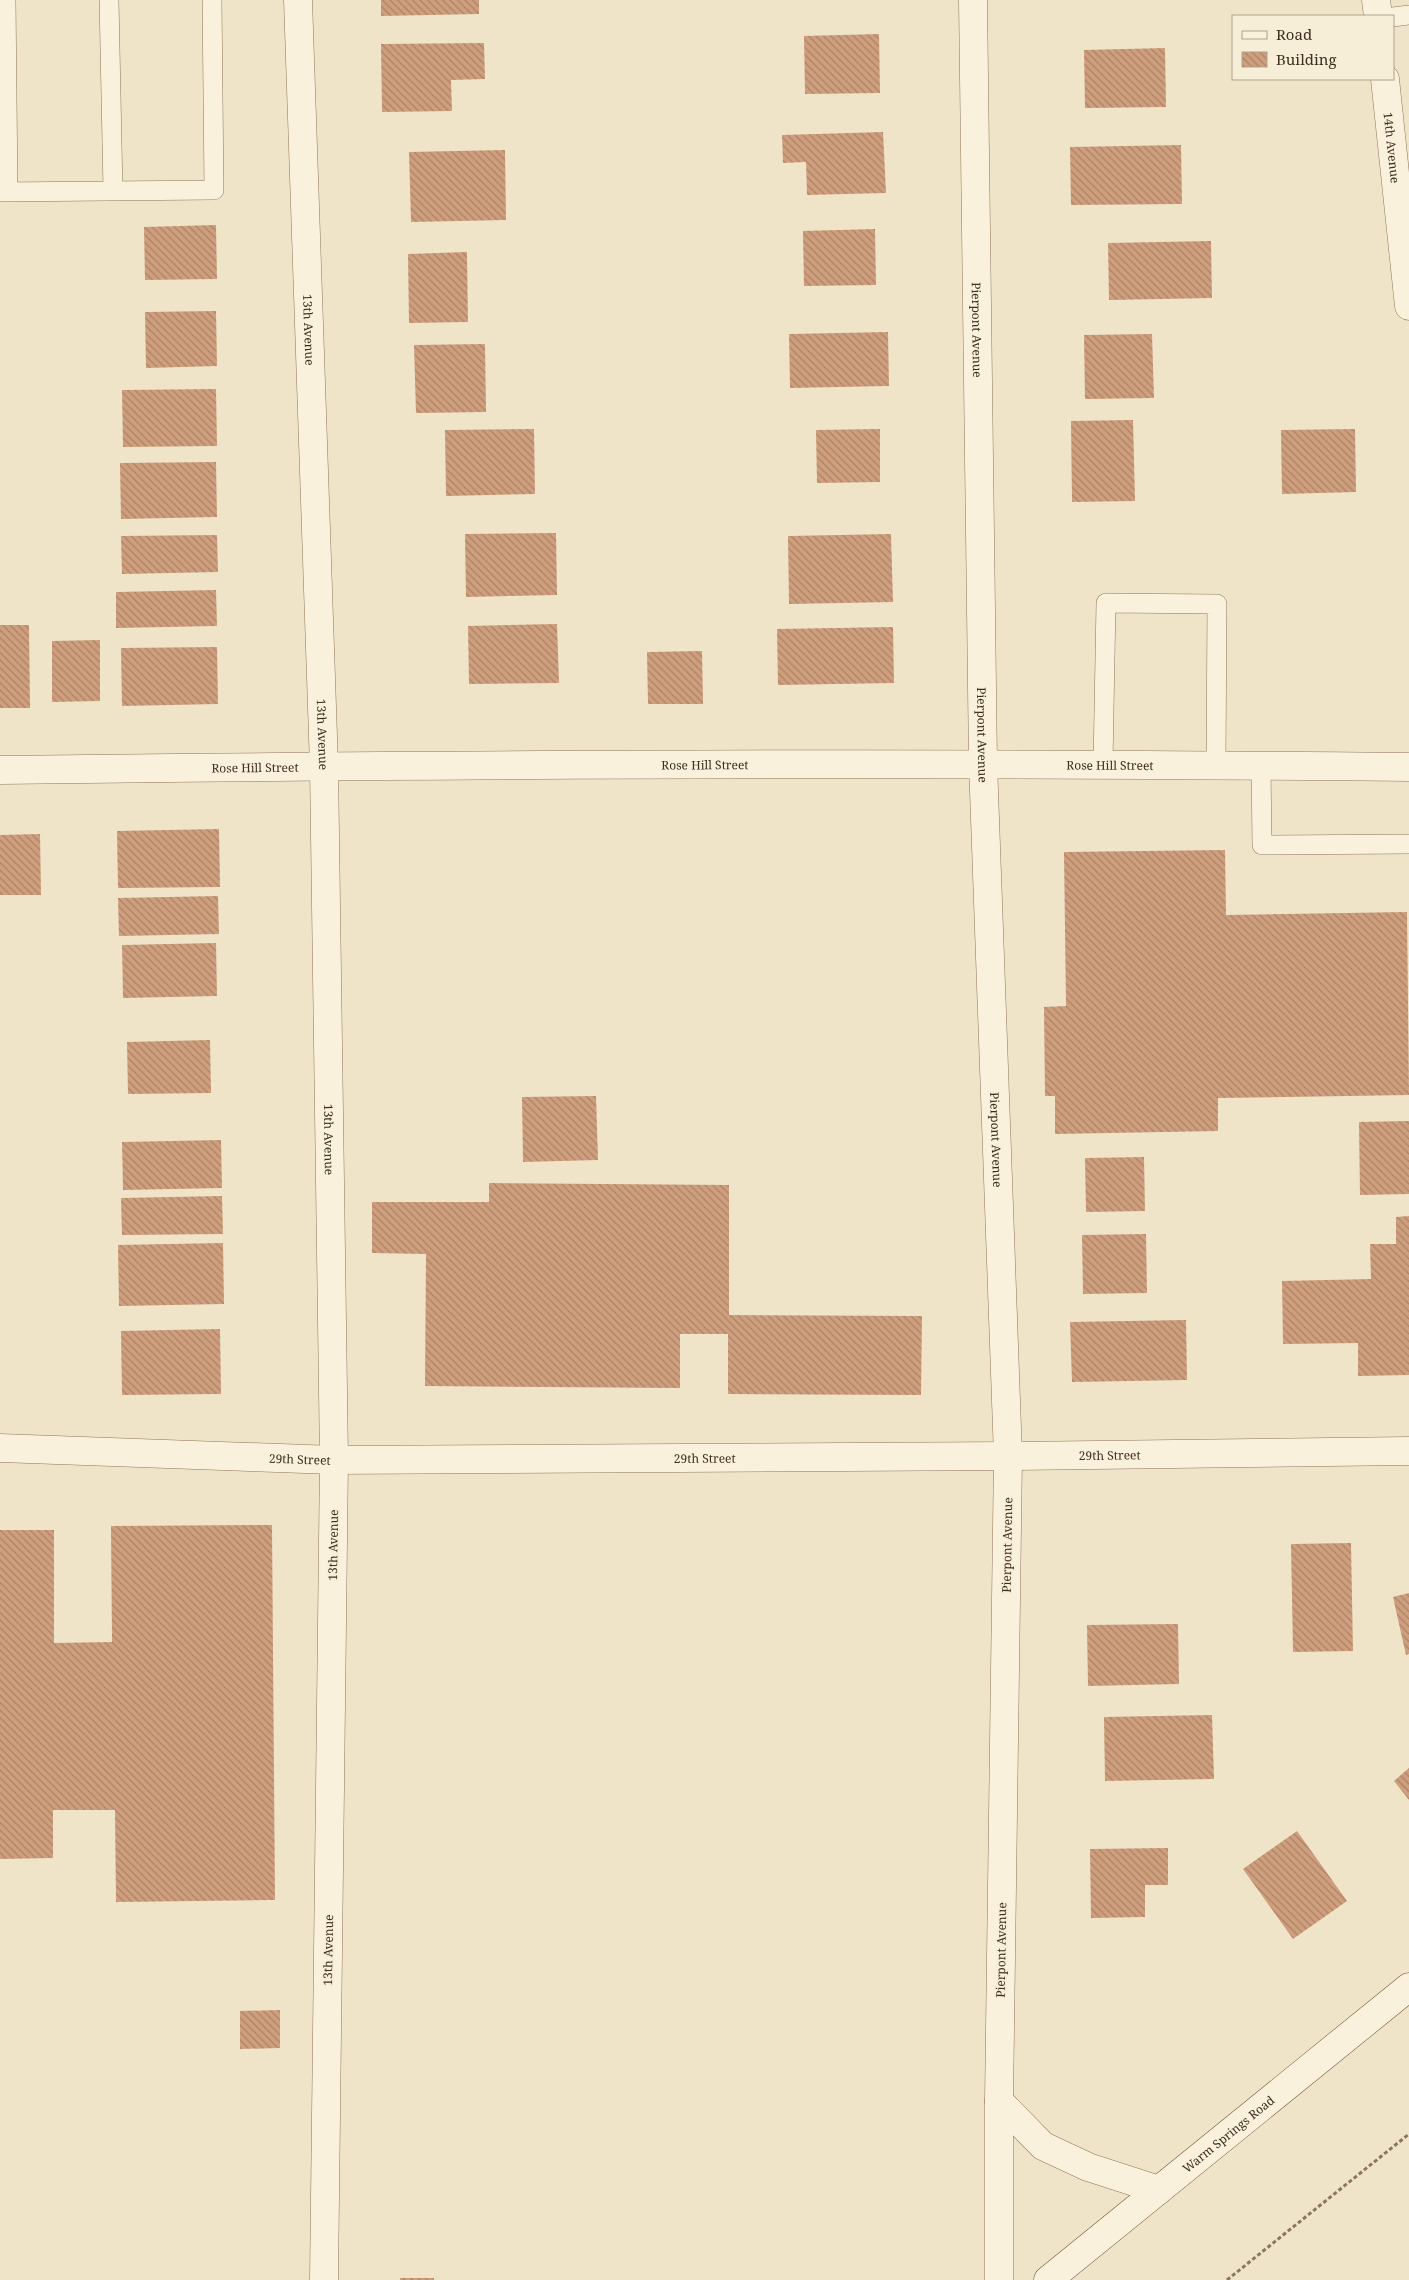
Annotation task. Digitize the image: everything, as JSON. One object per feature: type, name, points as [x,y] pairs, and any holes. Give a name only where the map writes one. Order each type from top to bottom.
[{"type":"street","name":"13th Avenue","points":[[298,0],[324,766],[334,1460],[324,2280]]},
{"type":"street","name":"Pierpont Avenue","points":[[973,0],[983,763],[1008,1456],[999,2101],[999,2280]]},
{"type":"street","points":[[1376,0],[1378,15]]},
{"type":"street","name":"14th Avenue","points":[[1385,80],[1409,306]]},
{"type":"street","name":"Rose Hill Street","points":[[0,770],[324,766],[983,763],[1409,767]]},
{"type":"street","name":"29th Street","points":[[0,1448],[334,1460],[1008,1456],[1409,1451]]},
{"type":"street","name":"Warm Springs Road","points":[[1048,2280],[1409,1987]]},
{"type":"street","points":[[999,2101],[1043,2146],[1088,2167],[1159,2190]]},
{"type":"lane","points":[[6,0],[4,192],[214,190],[212,0]]},
{"type":"lane","points":[[109,0],[113,191]]},
{"type":"lane","points":[[1394,17],[1409,15]]},
{"type":"lane","points":[[1103,764],[1106,602],[1217,604],[1216,765]]},
{"type":"lane","points":[[1261,765],[1262,845],[1409,844]]},
{"type":"path","points":[[1227,2280],[1409,2134]]},
{"type":"building","points":[[381,0],[479,0],[479,14],[381,16]]},
{"type":"building","points":[[879,34],[880,93],[805,94],[804,36]]},
{"type":"building","points":[[484,43],[485,79],[451,80],[452,111],[382,112],[381,44]]},
{"type":"building","points":[[1165,48],[1166,107],[1085,108],[1084,50]]},
{"type":"building","points":[[883,132],[886,193],[807,195],[806,162],[783,163],[782,135]]},
{"type":"building","points":[[1181,145],[1182,204],[1071,205],[1070,147]]},
{"type":"building","points":[[505,150],[506,220],[411,222],[409,152]]},
{"type":"building","points":[[216,225],[217,279],[145,280],[144,227]]},
{"type":"building","points":[[875,229],[876,285],[804,286],[803,231]]},
{"type":"building","points":[[1211,241],[1212,298],[1109,300],[1108,243]]},
{"type":"building","points":[[467,252],[468,322],[409,323],[408,254]]},
{"type":"building","points":[[216,311],[217,366],[146,368],[145,312]]},
{"type":"building","points":[[888,332],[889,386],[790,388],[789,334]]},
{"type":"building","points":[[1152,334],[1154,398],[1085,399],[1084,335]]},
{"type":"building","points":[[485,344],[486,412],[416,413],[414,345]]},
{"type":"building","points":[[216,389],[217,446],[123,447],[122,390]]},
{"type":"building","points":[[1133,420],[1135,501],[1072,502],[1071,421]]},
{"type":"building","points":[[534,429],[535,494],[446,496],[445,430]]},
{"type":"building","points":[[880,429],[880,482],[817,483],[816,430]]},
{"type":"building","points":[[1355,429],[1356,492],[1282,494],[1281,430]]},
{"type":"building","points":[[216,462],[217,517],[121,519],[120,463]]},
{"type":"building","points":[[556,533],[557,595],[466,597],[465,534]]},
{"type":"building","points":[[891,534],[893,602],[789,604],[788,536]]},
{"type":"building","points":[[217,535],[218,572],[122,574],[121,536]]},
{"type":"building","points":[[216,590],[217,626],[116,628],[116,592]]},
{"type":"building","points":[[557,624],[559,683],[469,684],[468,626]]},
{"type":"building","points":[[0,625],[29,625],[30,708],[0,708]]},
{"type":"building","points":[[893,627],[894,683],[778,685],[777,629]]},
{"type":"building","points":[[100,640],[100,701],[52,702],[52,641]]},
{"type":"building","points":[[217,647],[218,704],[122,706],[121,648]]},
{"type":"building","points":[[702,651],[703,704],[648,704],[647,652]]},
{"type":"building","points":[[219,829],[220,887],[118,888],[117,831]]},
{"type":"building","points":[[40,834],[41,895],[0,895],[0,835]]},
{"type":"building","points":[[1225,850],[1226,915],[1407,912],[1409,1095],[1218,1098],[1218,1131],[1055,1134],[1055,1096],[1045,1096],[1044,1007],[1066,1006],[1064,852]]},
{"type":"building","points":[[218,896],[219,934],[119,936],[118,898]]},
{"type":"building","points":[[216,943],[217,996],[123,998],[122,945]]},
{"type":"building","points":[[210,1040],[211,1093],[128,1094],[127,1042]]},
{"type":"building","points":[[596,1096],[598,1160],[523,1162],[522,1097]]},
{"type":"building","points":[[1409,1121],[1409,1194],[1360,1195],[1359,1122]]},
{"type":"building","points":[[221,1140],[222,1188],[123,1190],[122,1142]]},
{"type":"building","points":[[1144,1157],[1145,1211],[1086,1212],[1085,1158]]},
{"type":"building","points":[[489,1183],[729,1185],[729,1315],[922,1316],[921,1395],[728,1394],[728,1334],[680,1334],[680,1388],[425,1386],[426,1254],[372,1253],[372,1202],[489,1202]]},
{"type":"building","points":[[222,1196],[223,1234],[122,1235],[121,1198]]},
{"type":"building","points":[[1409,1216],[1409,1375],[1358,1376],[1358,1343],[1283,1344],[1282,1281],[1371,1279],[1370,1244],[1396,1244],[1396,1217]]},
{"type":"building","points":[[1146,1234],[1147,1293],[1083,1294],[1082,1235]]},
{"type":"building","points":[[223,1243],[224,1304],[119,1306],[118,1245]]},
{"type":"building","points":[[1186,1320],[1187,1380],[1072,1382],[1070,1322]]},
{"type":"building","points":[[220,1329],[221,1394],[122,1395],[121,1331]]},
{"type":"building","points":[[272,1525],[275,1900],[116,1902],[115,1810],[53,1810],[53,1858],[0,1859],[0,1530],[54,1530],[54,1643],[112,1642],[111,1526]]},
{"type":"building","points":[[1351,1543],[1353,1651],[1293,1652],[1291,1544]]},
{"type":"building","points":[[1409,1593],[1409,1654],[1406,1655],[1393,1597]]},
{"type":"building","points":[[1178,1624],[1179,1684],[1088,1686],[1087,1625]]},
{"type":"building","points":[[1212,1715],[1214,1779],[1105,1781],[1104,1717]]},
{"type":"building","points":[[1409,1768],[1409,1800],[1394,1781]]},
{"type":"building","points":[[1297,1831],[1347,1901],[1293,1939],[1243,1869]]},
{"type":"building","points":[[1168,1848],[1168,1885],[1145,1885],[1145,1917],[1091,1918],[1090,1849]]},
{"type":"building","points":[[280,2010],[280,2048],[240,2049],[240,2011]]},
{"type":"building","points":[[400,2278],[434,2278],[434,2280],[400,2280]]}]
